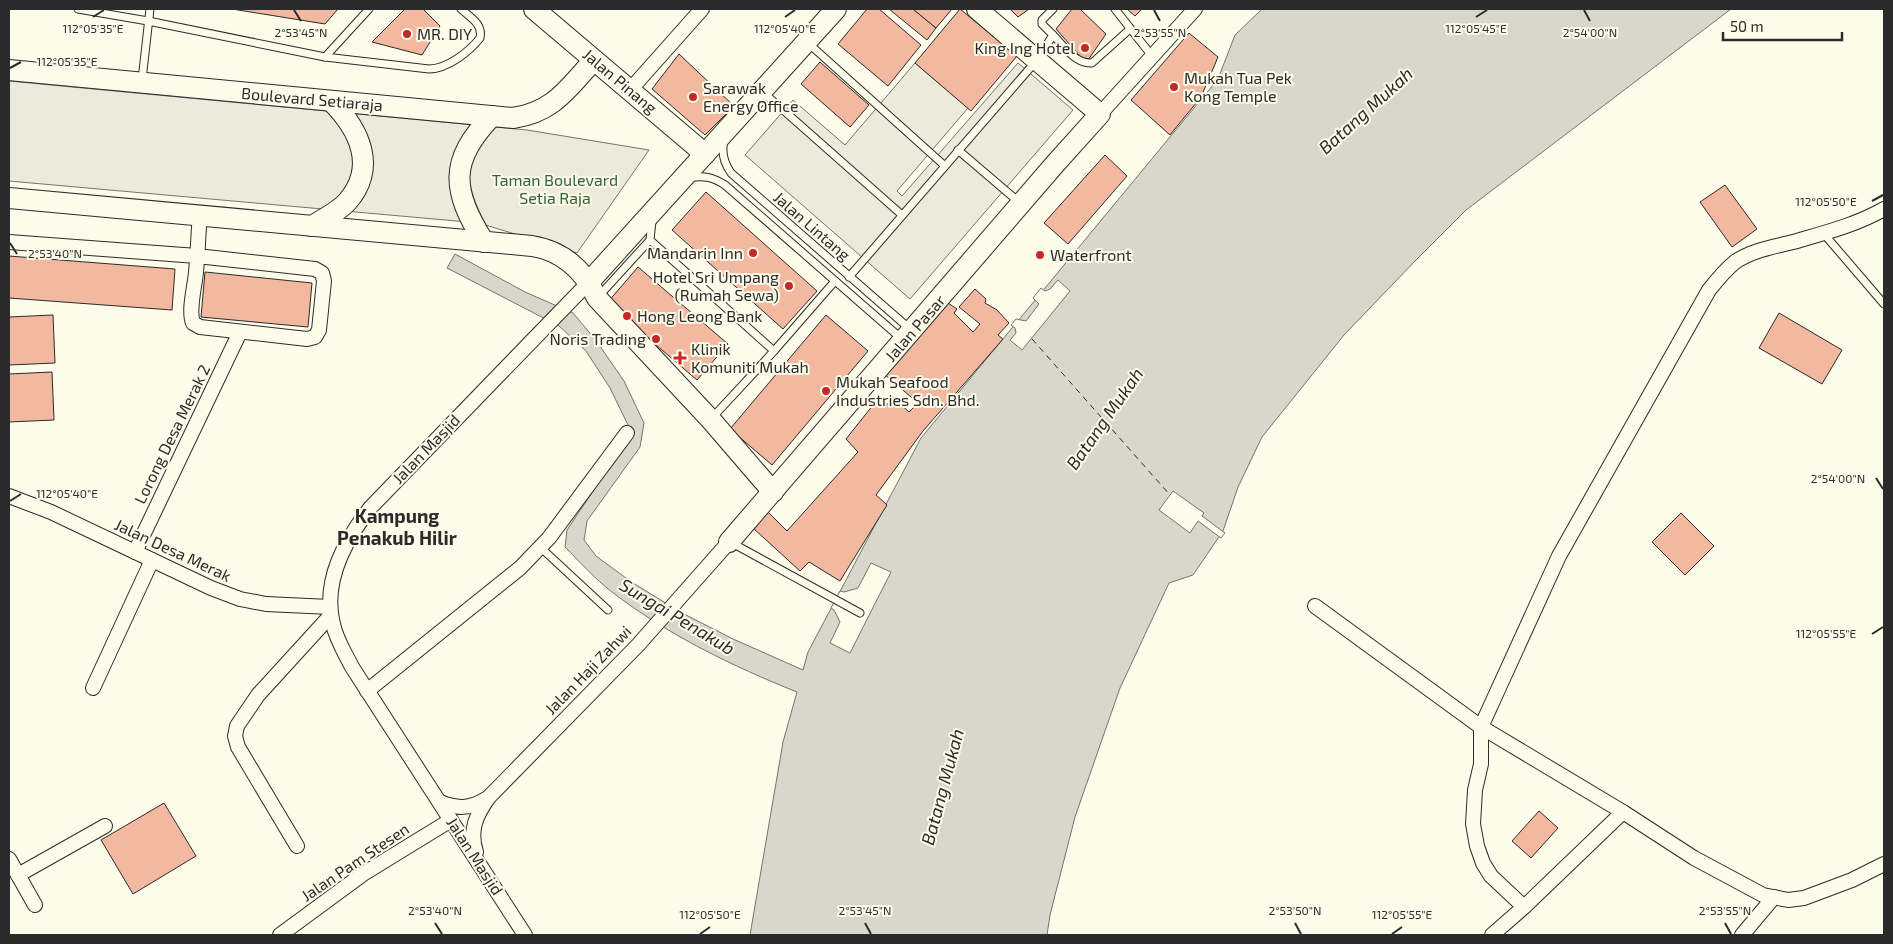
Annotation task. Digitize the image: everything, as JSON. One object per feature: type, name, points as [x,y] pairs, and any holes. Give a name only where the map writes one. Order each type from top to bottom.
[{"type":"street","name":"Jalan Pinang","points":[[534,9],[705,154]]},
{"type":"street","points":[[630,90],[702,9]]},
{"type":"street","points":[[593,290],[654,210],[836,9]]},
{"type":"street","points":[[977,9],[1100,114],[1195,9]]},
{"type":"street","name":"Boulevard Setiaraja","points":[[9,70],[513,118],[532,114],[556,100],[594,60]]},
{"type":"street","points":[[312,226],[346,204],[356,190],[361,176],[363,160],[361,144],[346,116],[331,101]]},
{"type":"street","name":"Jalan Pasar","points":[[729,542],[1100,114]]},
{"type":"street","points":[[484,242],[473,224],[462,197],[460,168],[469,142],[492,116]]},
{"type":"street","points":[[9,198],[532,246],[552,250],[567,261],[773,492]]},
{"type":"street","points":[[1524,907],[1491,876],[1477,846],[1473,824],[1475,790],[1481,764],[1481,727],[1559,556],[1709,290],[1721,274],[1736,261],[1751,254],[1824,234],[1873,216],[1884,209]]},
{"type":"street","points":[[9,242],[197,256],[316,269],[322,274],[324,281],[319,330],[315,337],[306,339],[200,328],[193,323],[192,315],[197,256],[200,216]]},
{"type":"street","name":"Jalan Masjid","points":[[525,935],[340,646],[332,624],[331,589],[338,563],[348,539],[359,522],[385,491],[575,298],[593,290]]},
{"type":"street","name":"Lorong Desa Merak 2","points":[[135,552],[240,332]]},
{"type":"street","points":[[368,691],[520,568],[554,531],[627,433]]},
{"type":"street","name":"Jalan Desa Merak","points":[[9,496],[51,512],[211,588],[240,599],[266,604],[331,611]]},
{"type":"street","name":"Jalan Haji Zahwi","points":[[480,864],[472,834],[474,822],[489,797],[638,646],[729,542]]},
{"type":"street","points":[[94,688],[152,560]]},
{"type":"street","points":[[1315,606],[1481,727],[1624,812],[1694,858],[1763,894],[1788,900],[1804,898],[1852,880],[1884,864]]},
{"type":"street","points":[[296,846],[238,747],[235,736],[237,726],[258,695],[331,611]]},
{"type":"street","name":"Jalan Haji Zahwi","points":[[440,802],[450,806],[466,808],[489,797]]},
{"type":"street","points":[[1492,935],[1624,812]]},
{"type":"street","name":"Jalan Pam Stesen","points":[[280,935],[363,874],[451,820]]},
{"type":"street","points":[[18,875],[105,826]]},
{"type":"street","points":[[9,860],[35,905]]},
{"type":"street","points":[[1742,935],[1774,897]]},
{"type":"lane","points":[[78,9],[148,21],[325,57],[429,69],[447,66],[480,38],[481,28],[479,24],[461,9]]},
{"type":"lane","points":[[142,82],[150,9]]},
{"type":"lane","points":[[325,57],[369,9]]},
{"type":"lane","points":[[1053,9],[1042,20],[1042,24],[1081,62],[1092,63],[1130,29]]},
{"type":"lane","points":[[1115,9],[1152,56]]},
{"type":"lane","points":[[849,277],[1037,60],[1053,35]]},
{"type":"lane","points":[[806,42],[945,166]]},
{"type":"lane","points":[[762,91],[902,215]]},
{"type":"lane","name":"Jalan Lintang","points":[[729,127],[723,145],[723,156],[725,165],[731,173],[849,277],[908,336]]},
{"type":"lane","points":[[958,150],[1021,204]]},
{"type":"lane","name":"Jalan Lintang","points":[[681,180],[702,176],[710,177],[725,185],[835,281],[908,336]]},
{"type":"lane","points":[[593,290],[650,240],[654,210]]},
{"type":"lane","points":[[1824,234],[1884,304]]},
{"type":"lane","points":[[650,240],[774,351]]},
{"type":"lane","points":[[710,420],[835,281]]},
{"type":"lane","points":[[729,542],[860,613]]},
{"type":"lane","points":[[540,547],[608,610]]},
{"type":"green space","name":"Taman Boulevard Setia Raja","points":[[9,81],[527,130],[649,150],[577,253],[479,223],[9,181]]},
{"type":"shaded area","points":[[915,63],[968,108],[897,191],[902,196],[1018,63],[1073,110],[910,299],[745,155],[793,100],[845,145]]},
{"type":"water","points":[[1262,9],[1731,9],[1466,210],[1344,335],[1262,437],[1238,487],[1223,531],[1193,575],[1169,583],[1120,688],[1075,817],[1050,915],[1047,935],[750,935],[783,742],[797,692],[725,660],[655,622],[606,587],[565,547],[567,530],[618,454],[629,427],[610,388],[586,351],[559,326],[447,268],[455,254],[525,292],[573,313],[595,339],[624,381],[644,423],[640,447],[587,521],[584,540],[596,556],[630,581],[680,612],[733,639],[803,670],[808,652],[921,438],[1218,79],[1235,35]]},
{"type":"pier","points":[[1058,280],[1070,291],[1022,350],[1010,340],[1016,333],[1015,328],[1011,325],[1016,319],[1026,321],[1039,304],[1033,298],[1041,288],[1045,291],[1050,289]]},
{"type":"pier","points":[[1173,491],[1204,513],[1202,516],[1225,533],[1221,538],[1198,521],[1190,533],[1159,510]]},
{"type":"pier","points":[[871,563],[891,572],[850,653],[830,643],[840,622],[831,608],[840,591],[844,592],[858,588]]},
{"type":"building","points":[[232,9],[338,9],[325,24]]},
{"type":"building","name":"MR. DIY","points":[[405,9],[423,9],[440,26],[422,55],[372,42]]},
{"type":"building","points":[[867,9],[879,9],[921,45],[888,86],[838,44]]},
{"type":"building","points":[[889,9],[913,9],[936,28],[927,40]]},
{"type":"building","points":[[913,9],[952,9],[936,28]]},
{"type":"building","points":[[960,9],[1017,56],[971,111],[915,63]]},
{"type":"building","points":[[1010,9],[1029,9],[1018,17]]},
{"type":"building","name":"King Ing Hotel","points":[[1072,9],[1080,9],[1106,34],[1086,63],[1056,29]]},
{"type":"building","points":[[1127,9],[1142,9],[1135,16]]},
{"type":"building","name":"Mukah Tua Pek Kong Temple","points":[[1189,33],[1218,57],[1201,97],[1170,135],[1131,100]]},
{"type":"building","name":"Sarawak Energy Office","points":[[679,54],[734,106],[705,135],[652,89]]},
{"type":"building","points":[[820,62],[869,105],[850,127],[801,84]]},
{"type":"building","points":[[1105,155],[1127,176],[1068,244],[1044,223]]},
{"type":"building","points":[[1725,185],[1757,229],[1732,247],[1700,202]]},
{"type":"building","points":[[706,192],[817,291],[783,329],[672,230]]},
{"type":"building","points":[[9,256],[175,269],[172,310],[9,298]]},
{"type":"building","points":[[638,267],[728,344],[697,380],[607,303]]},
{"type":"building","points":[[205,272],[312,283],[308,327],[201,317]]},
{"type":"building","points":[[975,289],[986,299],[985,303],[997,310],[1009,323],[998,335],[1003,339],[923,431],[876,495],[887,505],[840,581],[809,562],[800,571],[753,528],[767,511],[787,531],[858,452],[846,439],[877,400],[885,407],[893,397],[909,412],[918,403],[883,373],[945,301],[957,309],[954,313],[973,332],[980,324],[959,307]]},
{"type":"building","points":[[1779,313],[1842,350],[1822,384],[1759,348]]},
{"type":"building","points":[[53,315],[55,363],[9,365],[9,317]]},
{"type":"building","points":[[826,315],[868,351],[772,465],[730,429]]},
{"type":"building","points":[[52,372],[54,420],[9,422],[9,374]]},
{"type":"building","points":[[1681,513],[1714,546],[1685,575],[1652,542]]},
{"type":"building","points":[[164,803],[196,856],[133,894],[101,840]]},
{"type":"building","points":[[1539,811],[1558,828],[1531,858],[1512,841]]},
{"type":"ferry route","points":[[1032,339],[1170,495]]},
{"type":"place","name":"MR. DIY","points":[[407,34]]},
{"type":"place","name":"King Ing Hotel","points":[[1085,48]]},
{"type":"place","name":"Mukah Tua Pek Kong Temple","points":[[1174,87]]},
{"type":"place","name":"Sarawak Energy Office","points":[[693,97]]},
{"type":"place","name":"Mandarin Inn","points":[[753,253]]},
{"type":"place","name":"Waterfront","points":[[1040,255]]},
{"type":"place","name":"Hotel Sri Umpang (Rumah Sewa)","points":[[789,286]]},
{"type":"place","name":"Hong Leong Bank","points":[[627,316]]},
{"type":"place","name":"Noris Trading","points":[[656,339]]},
{"type":"place","name":"Klinik Komuniti Mukah","points":[[680,358]]},
{"type":"place","name":"Mukah Seafood Industries Sdn. Bhd.","points":[[826,391]]},
{"type":"district","name":"Kampung Penakub Hilir","points":[[397,527]]},
{"type":"water label","name":"Batang Mukah","points":[[1366,111]]},
{"type":"water label","name":"Batang Mukah","points":[[1105,419]]},
{"type":"water label","name":"Sungai Penakub","points":[[677,617]]},
{"type":"water label","name":"Batang Mukah","points":[[943,787]]}]
